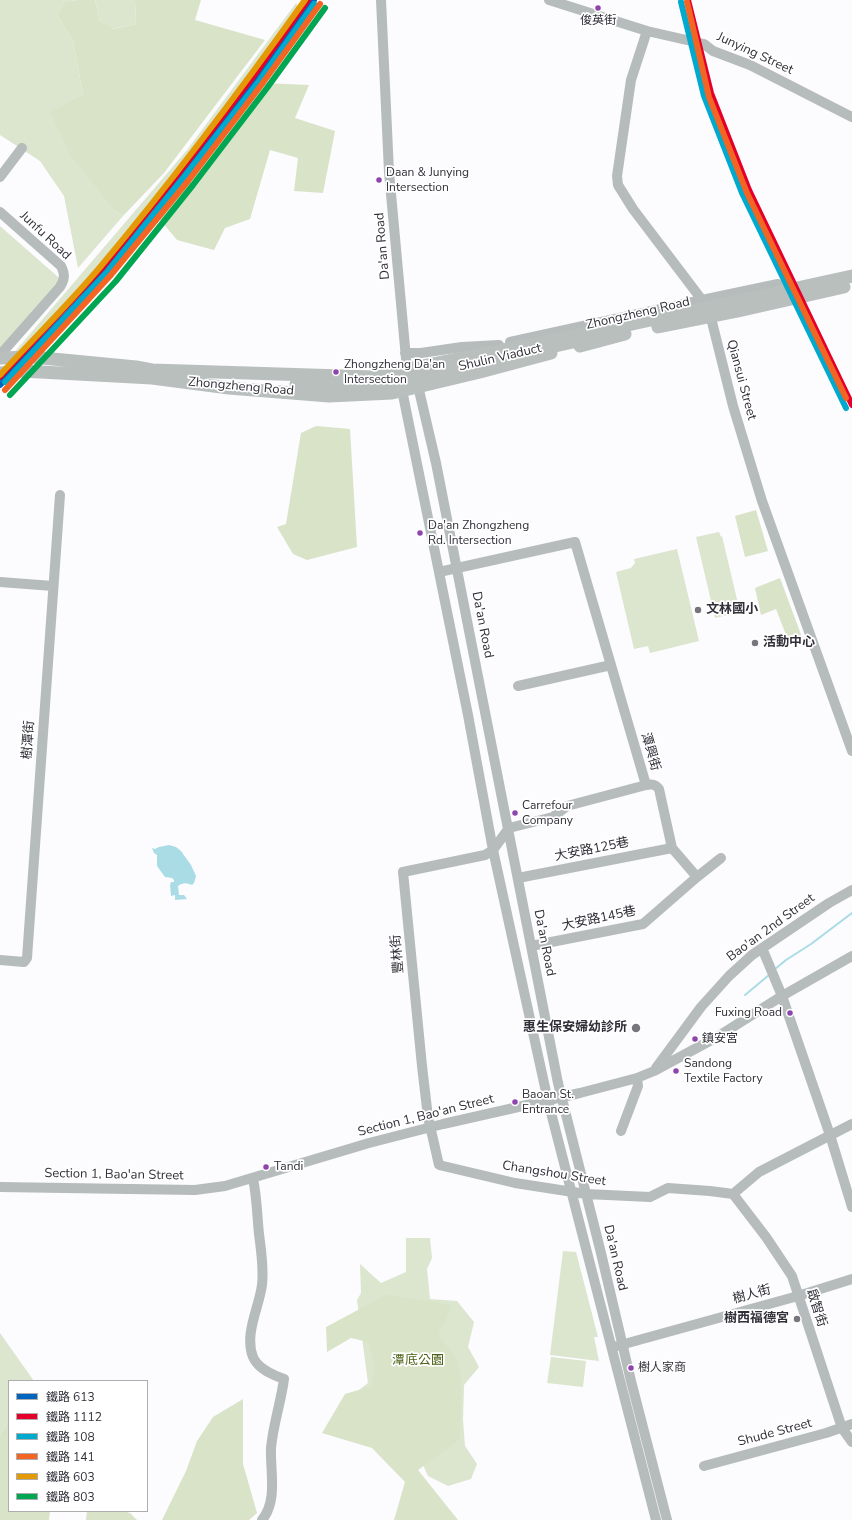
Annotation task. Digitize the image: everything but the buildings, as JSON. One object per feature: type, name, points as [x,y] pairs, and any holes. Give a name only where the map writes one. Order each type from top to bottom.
[{"type":"main road","name":"Shulin Viaduct","points":[[152,374],[296,384],[375,386],[591,338],[852,276]]},
{"type":"main road","name":"Shulin Viaduct","points":[[452,360],[738,311],[852,285]]},
{"type":"main road","name":"Shulin Viaduct","points":[[480,372],[624,330]]},
{"type":"main road","name":"Zhongzheng Road","points":[[0,358],[32,357],[136,367],[152,374],[228,388],[329,396],[392,393],[480,372]]},
{"type":"main road","name":"Zhongzheng Road","points":[[0,373],[22,371],[374,377],[452,360]]},
{"type":"street","name":"Da'an Road","points":[[381,0],[389,165],[407,369],[402,390],[493,850],[548,1101],[572,1193],[667,1520]]},
{"type":"street","name":"Junying Street","points":[[549,0],[647,31],[704,44],[713,51],[750,65],[852,117]]},
{"type":"street","name":"Qiansui Street","points":[[647,31],[631,80],[617,176],[618,185],[633,209],[702,300],[712,322],[743,442],[762,501],[852,751]]},
{"type":"street","points":[[0,178],[22,148]]},
{"type":"street","name":"Junfu Road","points":[[0,212],[61,266],[64,272],[64,280],[60,287],[0,355]]},
{"type":"street","name":"Zhongzheng Road","points":[[499,344],[778,284]]},
{"type":"street","points":[[406,353],[421,353],[462,347],[499,344]]},
{"type":"street","points":[[452,360],[499,344]]},
{"type":"street","name":"Da'an Road","points":[[407,369],[418,386],[436,463],[561,1097],[586,1194],[617,1346],[656,1520]]},
{"type":"street","name":"樹潭街","points":[[0,960],[24,962],[27,958],[60,495]]},
{"type":"street","name":"潭興街","points":[[457,568],[575,542],[646,785],[652,784],[659,789],[672,848],[697,877]]},
{"type":"street","points":[[439,572],[457,568]]},
{"type":"street","points":[[0,582],[53,586]]},
{"type":"street","points":[[518,686],[611,665]]},
{"type":"street","points":[[493,850],[509,828],[553,818],[567,806],[646,785]]},
{"type":"street","name":"大安路125巷","points":[[518,878],[672,848]]},
{"type":"street","name":"豐林街","points":[[430,1127],[422,1066],[403,872],[484,855],[493,850]]},
{"type":"street","name":"大安路145巷","points":[[531,946],[644,924],[721,858]]},
{"type":"street","name":"Bao'an 2nd Street","points":[[654,1071],[701,1007],[729,976],[762,948],[829,903],[852,890]]},
{"type":"street","points":[[762,948],[782,996],[830,1135],[852,1207]]},
{"type":"street","name":"Section 1, Bao'an Street","points":[[0,1186],[195,1190],[225,1186],[253,1179],[332,1153],[430,1127],[548,1101],[637,1078],[654,1071],[717,1037],[782,996],[852,956]]},
{"type":"street","points":[[621,1131],[638,1086],[637,1078]]},
{"type":"street","points":[[733,1194],[759,1172],[852,1124]]},
{"type":"street","name":"Changshou Street","points":[[430,1127],[438,1165],[515,1183],[586,1194],[650,1197],[668,1188],[733,1194]]},
{"type":"street","points":[[253,1179],[256,1193],[262,1257],[262,1284],[249,1344],[256,1363],[272,1375],[284,1379],[272,1448],[273,1484],[271,1497],[268,1512],[262,1520]]},
{"type":"street","name":"啟智街","points":[[733,1194],[766,1237],[792,1276],[852,1442]]},
{"type":"street","name":"樹人街","points":[[617,1346],[798,1296],[852,1279]]},
{"type":"street","name":"Shude Street","points":[[704,1466],[847,1426]]},
{"type":"green space","points":[[0,0],[77,0],[64,2],[57,15],[73,41],[83,94],[51,112],[115,211],[123,216],[78,268],[64,196],[40,161],[0,135]]},
{"type":"green space","points":[[95,0],[135,0],[136,24],[112,29],[100,21]]},
{"type":"green space","points":[[95,0],[100,21],[113,29],[136,24],[135,0],[201,0],[195,20],[265,40],[164,173],[123,216],[115,211],[71,156],[50,112],[83,94],[73,41],[57,15],[64,2]]},
{"type":"green space","points":[[296,3],[305,19],[250,97],[40,353],[12,355],[187,150]]},
{"type":"green space","points":[[263,83],[309,85],[295,118],[335,131],[323,193],[294,191],[298,158],[270,150],[250,219],[225,228],[214,250],[177,240],[157,216]]},
{"type":"green space","points":[[0,226],[66,284],[0,354]]},
{"type":"green space","points":[[316,426],[350,429],[357,547],[307,560],[293,554],[277,527],[286,524],[301,433]]},
{"type":"green space","points":[[756,510],[768,551],[745,557],[735,516]]},
{"type":"green space","points":[[719,532],[721,537],[722,536],[740,612],[715,618],[696,537]]},
{"type":"green space","points":[[677,549],[699,641],[650,653],[648,646],[634,649],[616,572],[631,568],[635,563],[634,559]]},
{"type":"green space","points":[[780,578],[803,640],[790,645],[776,609],[761,615],[755,588]]},
{"type":"green space","name":"潭底公園","points":[[406,1238],[430,1238],[432,1258],[427,1269],[430,1299],[457,1301],[474,1322],[468,1347],[479,1367],[464,1385],[463,1420],[465,1446],[477,1464],[471,1479],[448,1486],[428,1476],[408,1432],[343,1402],[368,1383],[357,1300],[361,1293],[360,1264],[381,1283],[406,1272]]},
{"type":"green space","points":[[563,1251],[576,1252],[598,1337],[594,1337],[599,1361],[550,1355]]},
{"type":"green space","name":"潭底公園","points":[[386,1295],[453,1305],[438,1335],[457,1359],[461,1378],[460,1439],[418,1470],[458,1520],[394,1520],[405,1482],[372,1448],[322,1433],[345,1394],[372,1386],[374,1363],[368,1342],[351,1338],[327,1352],[326,1327]]},
{"type":"green space","points":[[0,1333],[33,1380],[8,1380],[8,1422],[0,1434]]},
{"type":"green space","points":[[551,1357],[586,1361],[583,1387],[547,1383]]},
{"type":"green space","points":[[243,1399],[243,1464],[257,1513],[249,1520],[162,1520],[186,1471],[197,1441],[213,1417]]},
{"type":"green space","points":[[8,1422],[8,1512],[50,1512],[49,1520],[0,1520],[0,1434]]},
{"type":"green space","points":[[87,1512],[126,1512],[130,1513],[137,1520],[86,1520]]},
{"type":"water","points":[[169,845],[176,847],[181,851],[191,865],[196,876],[192,885],[185,883],[178,886],[179,895],[184,895],[187,899],[175,900],[175,895],[171,896],[170,885],[171,882],[174,882],[174,880],[172,878],[165,877],[157,866],[157,855],[154,853],[152,848],[155,849]]},
{"type":"waterway","points":[[775,969],[852,913]]},
{"type":"waterway","points":[[745,995],[769,975]]},
{"type":"rail line","name":"603","points":[[0,375],[77,294],[128,234],[206,135],[305,0]]},
{"type":"rail line","name":"1112","points":[[0,377],[102,268],[179,173],[253,77],[308,0]]},
{"type":"rail line","name":"613","points":[[0,385],[80,301],[160,206],[264,69],[314,0]]},
{"type":"rail line","name":"1112","points":[[688,0],[711,93],[749,190],[852,405]]},
{"type":"rail line","name":"108","points":[[681,2],[704,96],[742,193],[846,408]]},
{"type":"rail line","name":"141","points":[[687,2],[709,97],[747,193],[846,398]]},
{"type":"rail line","name":"108","points":[[5,382],[107,272],[259,81],[314,4]]},
{"type":"rail line","name":"141","points":[[5,390],[110,276],[188,181],[262,84],[320,4]]},
{"type":"rail line","name":"803","points":[[10,395],[116,281],[193,185],[267,88],[325,8]]},
{"type":"place","name":"俊英街","points":[[598,8]]},
{"type":"place","name":"Daan & Junying Intersection","points":[[379,180]]},
{"type":"place","name":"Zhongzheng Da'an Intersection","points":[[336,372]]},
{"type":"place","name":"Da'an Zhongzheng Rd. Intersection","points":[[420,533]]},
{"type":"place","name":"文林國小","points":[[698,610]]},
{"type":"place","name":"活動中心","points":[[755,643]]},
{"type":"place","name":"Carrefour Company","points":[[515,813]]},
{"type":"place","name":"Fuxing Road","points":[[790,1013]]},
{"type":"place","name":"惠生保安婦幼診所","points":[[636,1028]]},
{"type":"place","name":"鎮安宮","points":[[695,1039]]},
{"type":"place","name":"Sandong Textile Factory","points":[[676,1071]]},
{"type":"place","name":"Baoan St. Entrance","points":[[515,1102]]},
{"type":"place","name":"Tandi","points":[[266,1167]]},
{"type":"place","name":"樹西福德宮","points":[[797,1319]]},
{"type":"place","name":"樹人家商","points":[[631,1368]]}]
